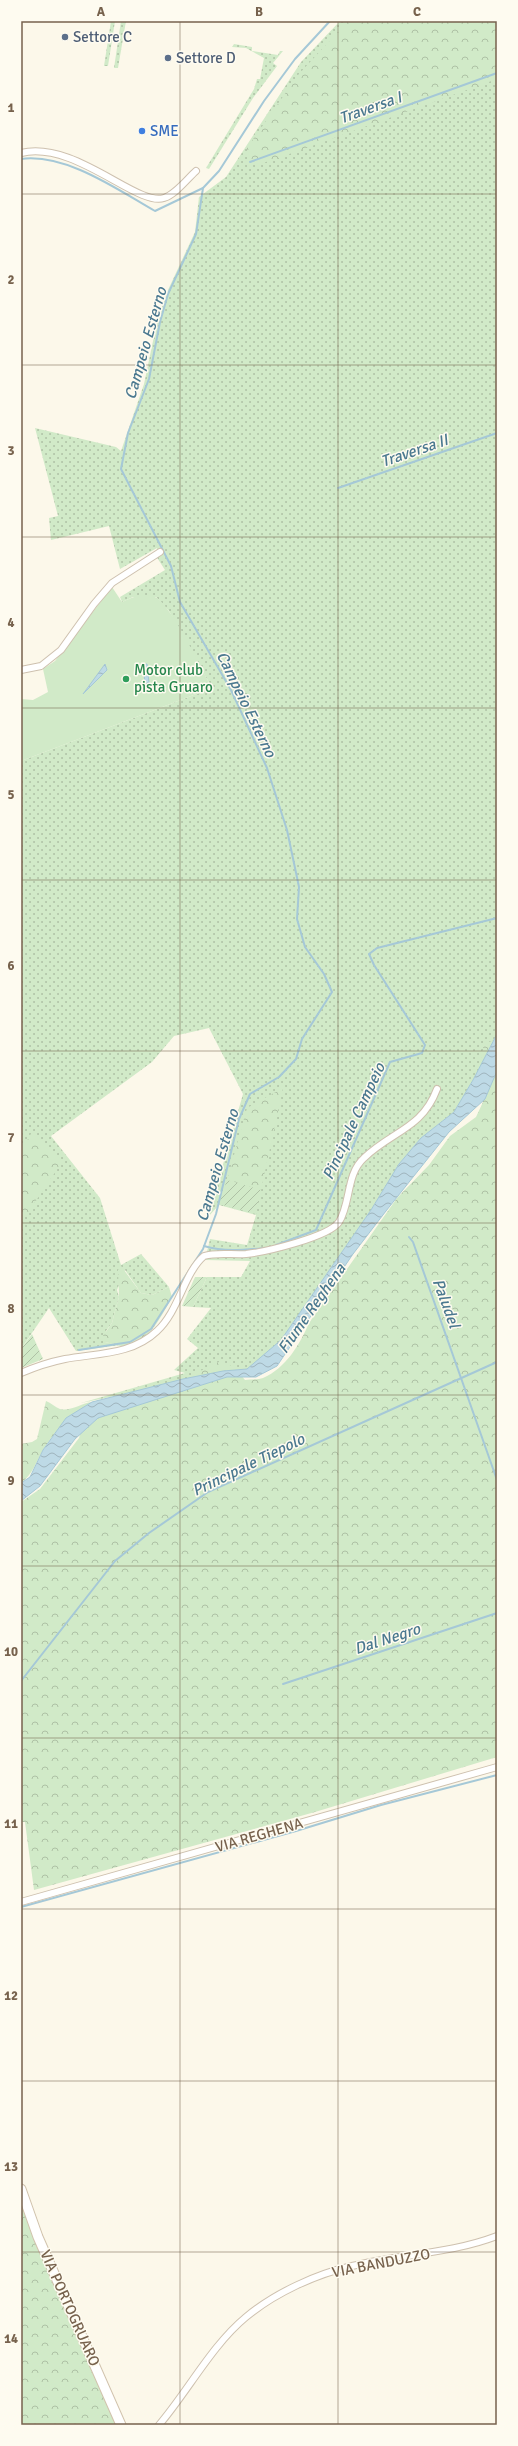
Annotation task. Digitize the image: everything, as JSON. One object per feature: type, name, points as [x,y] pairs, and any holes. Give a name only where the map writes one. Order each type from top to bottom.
[{"type":"main road","name":"VIA PORTOGRUARO","points":[[21,2189],[38,2237],[121,2425]]},
{"type":"street","points":[[21,153],[32,150],[46,151],[77,160],[146,196],[159,200],[166,198],[178,189],[196,171]]},
{"type":"street","points":[[21,670],[41,666],[61,650],[94,604],[112,583],[160,552]]},
{"type":"street","points":[[21,1373],[64,1359],[112,1352],[143,1342],[166,1322],[195,1267],[204,1256],[245,1254],[281,1248],[329,1231],[339,1223],[356,1167],[364,1157],[423,1114],[430,1106],[437,1089]]},
{"type":"street","name":"VIA REGHENA","points":[[21,1902],[497,1767]]},
{"type":"street","name":"VIA BANDUZZO","points":[[159,2425],[223,2342],[246,2317],[285,2292],[324,2275],[352,2266],[449,2250],[497,2236]]},
{"type":"green space","points":[[111,21],[115,21],[108,66],[104,66]]},
{"type":"green space","points":[[121,21],[126,21],[118,68],[114,68]]},
{"type":"green space","points":[[340,21],[497,21],[497,1034],[454,1112],[421,1138],[399,1164],[371,1210],[281,1340],[258,1362],[247,1369],[223,1371],[149,1389],[81,1403],[185,1373],[174,1370],[198,1348],[187,1339],[211,1308],[193,1307],[207,1277],[241,1277],[250,1261],[205,1260],[210,1239],[247,1245],[256,1215],[219,1205],[208,1217],[243,1094],[209,1028],[174,1036],[152,1062],[51,1136],[100,1198],[121,1265],[141,1254],[169,1287],[152,1295],[141,1293],[125,1270],[117,1290],[119,1297],[112,1323],[106,1331],[105,1342],[120,1345],[76,1351],[49,1308],[21,1349],[21,761],[212,688],[169,611],[156,597],[133,597],[122,602],[120,597],[165,570],[156,556],[157,548],[120,569],[109,526],[51,540],[49,518],[58,516],[35,428],[116,447],[121,451],[144,384],[157,322],[168,290],[195,232],[199,197],[226,177],[301,62]]},
{"type":"green space","points":[[348,21],[497,21],[497,79],[270,161],[248,166],[247,148],[298,75]]},
{"type":"green space","points":[[234,44],[252,47],[252,51],[278,55],[280,51],[283,51],[273,63],[277,66],[253,98],[209,169],[206,168],[254,89],[257,79],[260,79],[264,58],[246,48],[232,47]]},
{"type":"green space","name":"Motor club pista Gruaro","points":[[112,587],[122,602],[134,597],[146,595],[155,597],[162,602],[194,653],[212,688],[21,761],[21,699],[33,700],[48,692],[43,669],[55,661]]},
{"type":"green space","points":[[497,1039],[497,1757],[315,1812],[34,1890],[25,1822],[21,1822],[21,1502],[40,1489],[79,1438],[86,1414],[185,1382],[198,1372],[221,1361],[234,1367],[245,1380],[263,1378],[279,1368],[297,1347],[309,1323],[397,1198],[429,1165],[450,1136],[476,1117],[483,1102],[478,1072],[484,1044]]},
{"type":"green space","points":[[283,1088],[261,1190],[227,1180],[247,1108]]},
{"type":"green space","points":[[32,1132],[62,1162],[21,1223],[21,1151]]},
{"type":"green space","points":[[227,1180],[261,1190],[256,1214],[219,1204]]},
{"type":"green space","points":[[121,1266],[141,1293],[152,1295],[169,1287],[172,1297],[159,1320],[148,1334],[134,1344],[126,1346],[105,1342],[103,1336],[112,1323],[119,1297],[118,1270]]},
{"type":"green space","points":[[195,1277],[207,1277],[193,1307],[182,1306]]},
{"type":"green space","points":[[32,1334],[43,1359],[21,1368],[21,1349]]},
{"type":"green space","points":[[46,1401],[64,1410],[92,1402],[70,1417],[59,1428],[43,1450],[31,1472],[21,1483],[21,1444],[32,1442],[37,1439]]},
{"type":"green space","points":[[21,2206],[117,2425],[21,2425]]},
{"type":"water","points":[[105,664],[107,670],[83,694]]},
{"type":"water","points":[[143,664],[147,664],[150,692],[146,692]]},
{"type":"water","name":"Fiume Reghena","points":[[497,1034],[497,1071],[485,1099],[449,1132],[386,1211],[353,1254],[277,1366],[256,1377],[227,1377],[98,1418],[75,1439],[40,1486],[21,1501],[21,1483],[30,1477],[43,1450],[66,1418],[92,1402],[183,1379],[223,1371],[247,1369],[281,1340],[371,1210],[399,1164],[421,1138],[454,1112]]},
{"type":"waterway","name":"Campeio Esterno","points":[[79,1350],[130,1342],[151,1329],[203,1249],[216,1214],[239,1119],[250,1094],[279,1077],[296,1059],[302,1039],[332,992],[324,974],[305,947],[297,919],[299,887],[287,830],[267,768],[231,690],[180,602],[171,566],[121,469],[128,433],[149,379],[160,322],[168,294],[196,234],[203,188],[219,171],[264,101],[295,59],[330,21]]},
{"type":"waterway","name":"Traversa I","points":[[250,162],[497,73]]},
{"type":"waterway","points":[[21,159],[38,159],[73,167],[108,184],[155,211],[203,188]]},
{"type":"waterway","name":"Pincipale Campeio","points":[[497,305],[497,313]]},
{"type":"waterway","name":"Traversa II","points":[[338,488],[497,433]]},
{"type":"waterway","name":"Pincipale Campeio","points":[[276,1245],[316,1230],[390,1062],[422,1053],[425,1045],[374,965],[369,954],[377,948],[497,918]]},
{"type":"waterway","name":"Paludel","points":[[409,1237],[413,1242],[497,1480]]},
{"type":"waterway","name":"Pincipale Campeio","points":[[204,1246],[226,1250],[264,1248]]},
{"type":"waterway","name":"Principale Tiepolo","points":[[21,1681],[115,1561],[149,1533],[208,1492],[497,1362]]},
{"type":"waterway","name":"Dal Negro","points":[[283,1684],[497,1613]]},
{"type":"waterway","points":[[21,1907],[296,1831],[381,1805],[497,1775]]},
{"type":"place","name":"Settore C","points":[[65,37]]},
{"type":"place","name":"Settore D","points":[[168,58]]},
{"type":"place","name":"SME","points":[[142,131]]},
{"type":"place","name":"Motor club pista Gruaro","points":[[126,679]]}]
